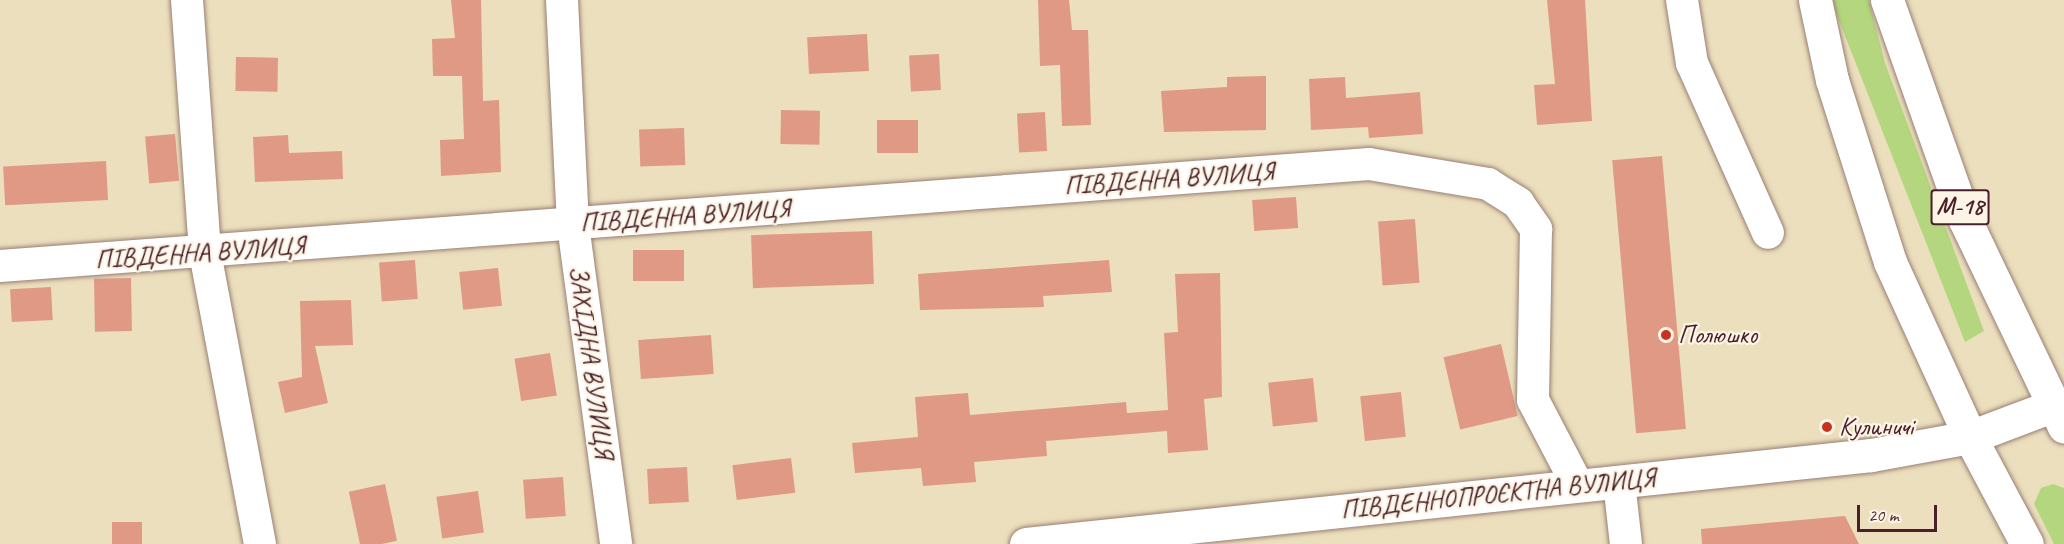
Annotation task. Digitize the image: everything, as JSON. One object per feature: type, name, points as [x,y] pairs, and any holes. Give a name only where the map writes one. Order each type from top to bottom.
[{"type":"main road","points":[[1815,0],[1832,80],[1890,262],[1970,437],[2027,544]]},
{"type":"main road","name":"М-18","points":[[1887,0],[1965,220],[2058,416]]},
{"type":"main road","name":"ПІВДЕННОПРОЄКТНА ВУЛИЦЯ","points":[[1026,544],[1871,455],[1970,437],[2058,416]]},
{"type":"street","points":[[187,0],[205,253],[260,544]]},
{"type":"street","name":"ЗАХІДНА ВУЛИЦЯ","points":[[562,0],[573,225],[616,544]]},
{"type":"street","points":[[1682,0],[1692,63],[1768,234]]},
{"type":"street","name":"ПІВДЕННА ВУЛИЦЯ","points":[[0,266],[205,253],[1369,164],[1488,184],[1518,202],[1536,229],[1533,400],[1578,486]]},
{"type":"street","points":[[1619,482],[1626,544]]},
{"type":"green space","points":[[1831,0],[1869,0],[1885,63],[1984,331],[1965,342]]},
{"type":"green space","points":[[2053,484],[2064,488],[2064,544],[2054,544],[2034,504],[2041,488]]},
{"type":"building","points":[[451,0],[481,0],[483,101],[499,100],[501,172],[441,176],[440,140],[464,139],[462,76],[433,76],[432,39],[455,38]]},
{"type":"building","points":[[1038,0],[1069,0],[1072,30],[1088,30],[1091,125],[1062,126],[1060,65],[1040,66]]},
{"type":"building","points":[[1547,0],[1585,0],[1592,121],[1537,125],[1534,85],[1555,84]]},
{"type":"building","points":[[867,34],[869,71],[809,74],[807,37]]},
{"type":"building","points":[[939,54],[941,90],[911,92],[909,56]]},
{"type":"building","points":[[236,57],[278,58],[277,92],[235,91]]},
{"type":"building","points":[[1266,76],[1266,130],[1164,132],[1161,91],[1227,87],[1227,77]]},
{"type":"building","points":[[1345,77],[1346,98],[1420,92],[1423,134],[1369,138],[1368,127],[1311,130],[1309,79]]},
{"type":"building","points":[[781,110],[820,111],[819,145],[780,144]]},
{"type":"building","points":[[1045,112],[1047,151],[1019,152],[1017,113]]},
{"type":"building","points":[[877,120],[918,120],[918,153],[877,153]]},
{"type":"building","points":[[684,128],[685,165],[640,167],[639,130]]},
{"type":"building","points":[[175,134],[179,181],[149,183],[145,137]]},
{"type":"building","points":[[288,135],[289,153],[342,151],[343,179],[255,182],[253,137]]},
{"type":"building","points":[[1662,156],[1686,429],[1636,433],[1612,160]]},
{"type":"building","points":[[106,161],[108,200],[5,205],[3,166]]},
{"type":"building","points":[[1296,197],[1298,228],[1254,231],[1252,200]]},
{"type":"building","points":[[1415,219],[1419,283],[1383,285],[1378,222]]},
{"type":"building","points":[[872,231],[874,284],[753,288],[751,235]]},
{"type":"building","points":[[633,250],[684,250],[684,281],[633,281]]},
{"type":"building","points":[[415,260],[418,299],[382,301],[379,263]]},
{"type":"building","points":[[1109,260],[1112,292],[1043,296],[1044,307],[920,310],[918,274]]},
{"type":"building","points":[[498,268],[502,306],[463,310],[459,272]]},
{"type":"building","points":[[1220,273],[1222,397],[1204,399],[1208,450],[1168,453],[1167,431],[1046,441],[1047,456],[974,462],[976,482],[923,486],[921,468],[855,473],[852,443],[918,437],[915,397],[968,393],[970,415],[1126,402],[1127,413],[1168,410],[1164,333],[1178,332],[1175,274]]},
{"type":"building","points":[[131,278],[132,331],[95,332],[94,279]]},
{"type":"building","points":[[51,287],[53,320],[12,322],[10,289]]},
{"type":"building","points":[[351,300],[353,345],[315,346],[328,403],[285,413],[278,382],[302,377],[300,301]]},
{"type":"building","points":[[711,335],[714,374],[641,379],[638,340]]},
{"type":"building","points":[[1501,344],[1518,416],[1460,429],[1444,357]]},
{"type":"building","points":[[550,353],[557,395],[521,401],[514,359]]},
{"type":"building","points":[[1313,378],[1318,422],[1273,426],[1268,383]]},
{"type":"building","points":[[1401,392],[1406,437],[1365,441],[1360,396]]},
{"type":"building","points":[[791,458],[795,493],[737,500],[732,465]]},
{"type":"building","points":[[687,467],[689,502],[649,504],[647,469]]},
{"type":"building","points":[[563,477],[566,516],[526,519],[523,480]]},
{"type":"building","points":[[385,484],[397,541],[382,544],[360,544],[349,492]]},
{"type":"building","points":[[478,491],[484,533],[442,538],[436,497]]},
{"type":"building","points":[[1845,516],[1859,544],[1702,544],[1701,529]]},
{"type":"building","points":[[112,522],[142,522],[142,544],[112,544]]},
{"type":"place","name":"Полюшко","points":[[1666,335]]},
{"type":"place","name":"Кулиничі","points":[[1827,427]]}]
